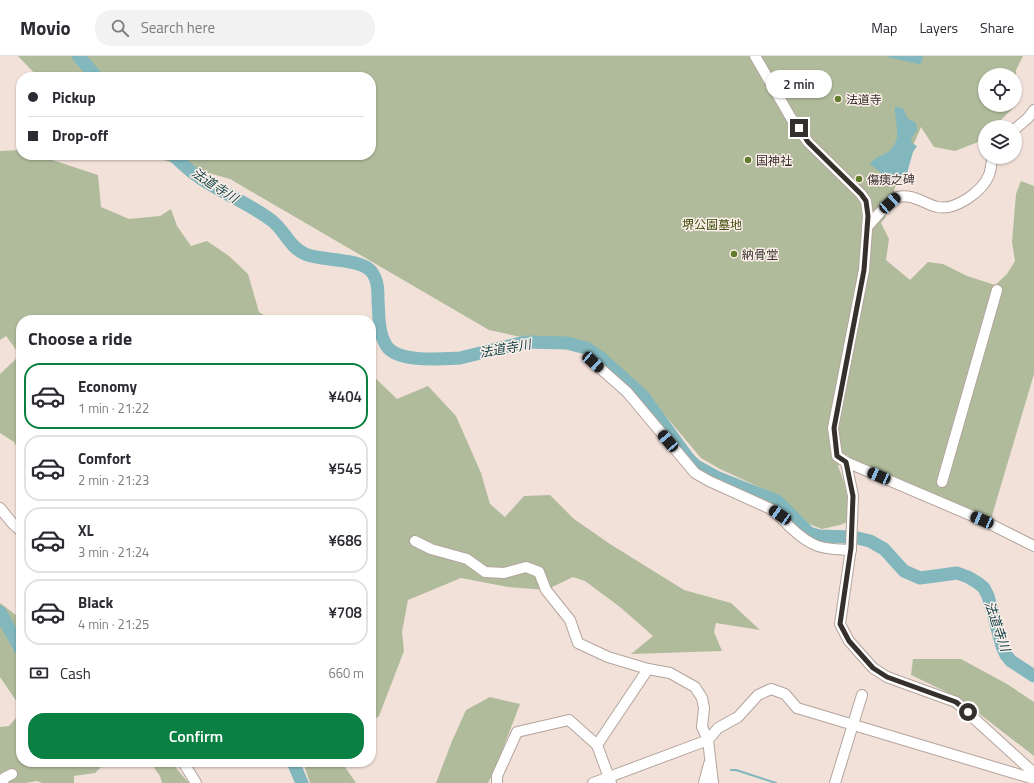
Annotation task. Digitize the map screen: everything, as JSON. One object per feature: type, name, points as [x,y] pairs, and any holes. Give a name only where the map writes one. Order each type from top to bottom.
[{"type":"street","points":[[755,56],[791,118],[808,142],[861,194],[866,201],[867,227],[864,270],[834,428],[837,456],[846,462],[982,520],[1034,546]]},
{"type":"street","points":[[1022,123],[1034,110]]},
{"type":"street","points":[[867,227],[897,197],[911,197],[940,207],[955,205],[962,202],[972,196],[989,176],[992,164]]},
{"type":"street","points":[[942,482],[998,290]]},
{"type":"street","points":[[593,362],[627,392],[695,473],[709,481],[771,508],[780,515],[788,525],[811,544],[827,549],[851,549]]},
{"type":"street","points":[[846,462],[853,496],[851,549],[840,624],[849,641],[873,668],[887,677],[956,702],[1034,773]]},
{"type":"street","points":[[0,508],[16,527]]},
{"type":"street","points":[[415,541],[431,549],[467,559],[485,572],[504,572],[526,567],[539,572],[546,590],[570,620],[578,642],[608,657],[670,674],[695,687],[702,698],[704,708],[702,728],[708,740],[713,783]]},
{"type":"street","points":[[597,745],[648,669]]},
{"type":"street","points":[[593,783],[610,780],[708,740],[718,728],[738,717],[758,695],[771,689],[785,694],[797,708],[1034,779]]},
{"type":"street","points":[[835,783],[862,695]]},
{"type":"street","points":[[497,783],[497,776],[517,732],[569,720],[597,745],[610,780]]},
{"type":"street","points":[[704,783],[710,758]]},
{"type":"street","points":[[186,767],[196,783]]},
{"type":"street","points":[[3,783],[4,778],[12,774]]},
{"type":"green space","name":"堺公園墓地","points":[[18,56],[1023,56],[1017,68],[978,68],[978,112],[1009,112],[1001,120],[978,120],[978,142],[955,151],[934,147],[921,127],[894,190],[896,195],[883,213],[886,217],[881,223],[889,239],[886,260],[910,280],[928,262],[943,264],[967,276],[995,285],[1007,274],[1015,261],[1012,242],[1016,194],[1021,181],[1034,186],[1034,374],[991,519],[855,461],[847,455],[838,466],[846,493],[849,521],[840,525],[822,529],[809,524],[779,496],[720,469],[701,458],[641,387],[605,355],[567,342],[521,337],[489,330],[230,179],[163,160],[376,160],[376,72],[33,72]]},
{"type":"green space","points":[[16,150],[16,160],[52,160],[98,175],[101,207],[129,219],[160,216],[171,209],[177,226],[191,246],[207,241],[229,256],[248,274],[259,312],[264,315],[16,315],[16,350],[6,336],[0,340],[0,151]]},
{"type":"green space","points":[[16,359],[16,446],[14,442],[0,433],[0,374]]},
{"type":"green space","points":[[376,379],[397,399],[428,386],[456,416],[481,473],[490,504],[505,517],[524,496],[550,495],[574,519],[610,544],[684,590],[731,603],[760,630],[716,623],[714,632],[722,651],[631,654],[653,636],[620,607],[585,581],[573,577],[546,590],[508,587],[461,578],[408,600],[402,632],[404,651],[379,716],[376,718]]},
{"type":"green space","points":[[0,603],[16,615],[16,701],[0,677]]},
{"type":"green space","points":[[913,659],[961,659],[1007,684],[1034,702],[1034,756],[959,698],[911,675]]},
{"type":"green space","points":[[490,697],[520,704],[496,767],[488,783],[436,783],[466,710]]},
{"type":"green space","points":[[16,718],[16,767],[101,767],[95,773],[74,776],[74,783],[42,783],[37,781],[25,783],[0,783],[0,727],[9,726]]},
{"type":"green space","points":[[154,767],[175,767],[187,781],[192,783],[162,783],[160,776]]},
{"type":"green space","points":[[305,767],[345,767],[356,783],[310,783]]},
{"type":"water","points":[[888,56],[923,56],[922,62],[919,64]]},
{"type":"water","points":[[895,106],[904,109],[907,118],[916,123],[917,130],[911,139],[912,143],[917,146],[913,152],[906,177],[900,181],[897,178],[891,181],[870,164],[876,158],[888,152],[896,142],[897,130]]},
{"type":"waterway","name":"法道寺川","points":[[78,56],[92,72]]},
{"type":"waterway","name":"法道寺川","points":[[178,160],[198,177],[271,220],[280,228],[299,251],[320,258],[358,264],[371,271],[377,285],[379,323],[383,340],[391,351],[399,355],[420,359],[442,359],[460,358],[525,342],[567,343],[586,348],[601,358],[643,396],[688,458],[696,466],[716,477],[777,501],[809,533],[819,536],[853,537],[870,541],[884,549],[904,571],[920,578],[957,573],[978,583],[984,588],[988,596],[1006,655],[1011,661],[1034,676]]},
{"type":"waterway","points":[[0,612],[16,641]]},
{"type":"waterway","points":[[295,767],[302,783]]},
{"type":"waterway","points":[[731,770],[736,770],[776,783]]},
{"type":"place","name":"法道寺","points":[[838,99]]},
{"type":"place","name":"国神社","points":[[748,160]]},
{"type":"place","name":"傷痍之碑","points":[[859,179]]},
{"type":"place","name":"納骨堂","points":[[734,254]]},
{"type":"route","points":[[799,128],[808,142],[861,194],[866,201],[868,216],[864,270],[834,428],[837,456],[846,462],[853,496],[850,562],[840,624],[849,641],[873,668],[887,677],[956,702],[968,712]]}]
